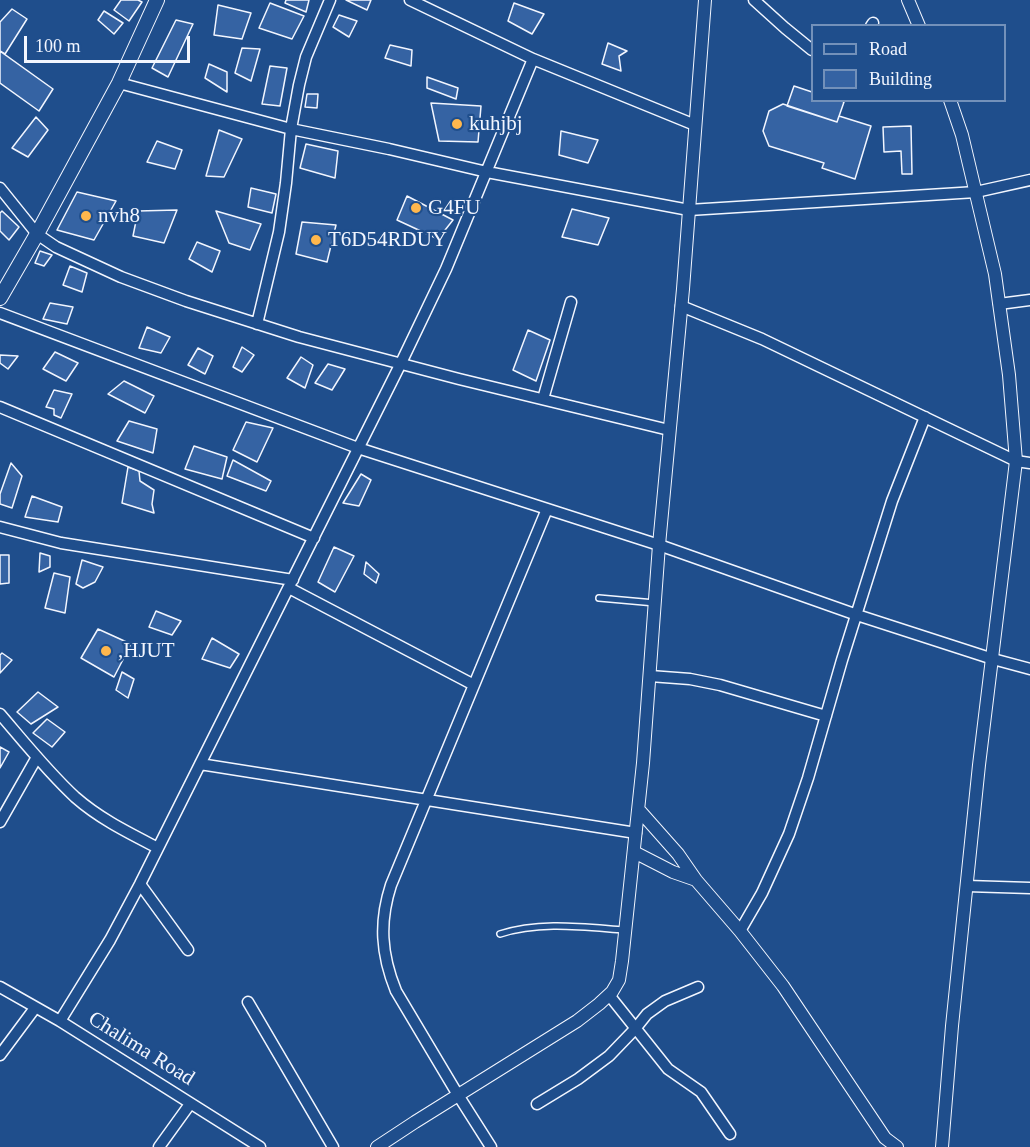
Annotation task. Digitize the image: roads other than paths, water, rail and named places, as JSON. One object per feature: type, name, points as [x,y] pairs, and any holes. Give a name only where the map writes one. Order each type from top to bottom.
[{"type":"main road","points":[[0,298],[119,83],[157,0]]},
{"type":"street","points":[[257,324],[279,232],[291,129],[306,57],[330,0]]},
{"type":"street","points":[[411,0],[533,59],[695,125]]},
{"type":"street","points":[[378,1147],[577,1021],[609,995],[619,980],[639,810],[705,0]]},
{"type":"street","points":[[754,0],[811,48]]},
{"type":"street","points":[[908,0],[918,24]]},
{"type":"street","points":[[60,1021],[110,940],[140,884],[401,363],[446,269],[533,59]]},
{"type":"street","points":[[119,83],[291,129],[487,172],[689,210],[976,192],[1030,180]]},
{"type":"street","points":[[942,1147],[979,765],[1016,461],[1009,375],[995,274],[962,135],[951,102]]},
{"type":"street","points":[[0,188],[37,234],[56,247],[121,277],[186,301],[299,337],[669,430]]},
{"type":"street","points":[[999,304],[1030,300]]},
{"type":"street","points":[[543,399],[571,302]]},
{"type":"street","points":[[681,306],[762,339],[1016,461],[1030,463]]},
{"type":"street","points":[[0,313],[358,448],[659,545],[857,615],[1030,669]]},
{"type":"street","points":[[0,407],[314,538]]},
{"type":"street","points":[[740,931],[762,893],[789,834],[892,501],[925,417]]},
{"type":"street","points":[[491,1147],[396,991],[390,975],[383,922],[391,885],[547,509]]},
{"type":"street","points":[[0,527],[61,543],[291,584],[474,685]]},
{"type":"street","points":[[650,676],[690,679],[720,685],[826,716]]},
{"type":"street","points":[[0,714],[75,797],[115,826],[158,848]]},
{"type":"street","points":[[0,822],[37,757]]},
{"type":"street","points":[[201,764],[636,833]]},
{"type":"street","points":[[639,810],[678,854],[696,880],[783,986],[885,1137],[897,1147]]},
{"type":"street","points":[[634,852],[673,872],[696,880]]},
{"type":"street","points":[[140,884],[188,950]]},
{"type":"street","points":[[967,886],[1030,888]]},
{"type":"street","name":"Chalima Road","points":[[0,987],[60,1021],[260,1147]]},
{"type":"street","points":[[537,1104],[578,1079],[609,1056],[647,1014],[665,1001],[698,987]]},
{"type":"street","points":[[609,995],[668,1069],[701,1092],[730,1134]]},
{"type":"street","points":[[248,1002],[333,1147]]},
{"type":"street","points":[[0,1055],[35,1008]]},
{"type":"street","points":[[159,1147],[190,1104]]},
{"type":"lane","points":[[599,598],[655,603]]},
{"type":"lane","points":[[500,934],[525,928],[550,927],[625,930]]},
{"type":"place","name":"kuhjbj","points":[[457,124]]},
{"type":"place","name":"G4FU","points":[[416,208]]},
{"type":"place","name":"nvh8","points":[[86,216]]},
{"type":"place","name":"T6D54RDUY","points":[[316,240]]},
{"type":"place","name":",HJUT","points":[[106,651]]}]
